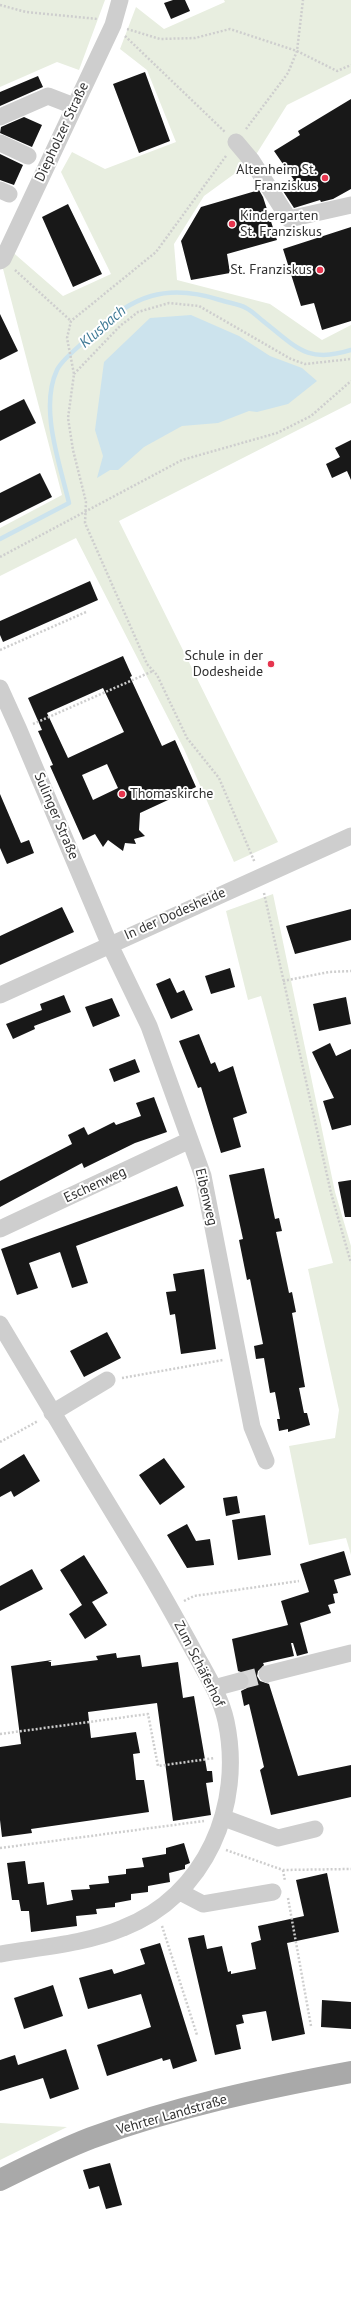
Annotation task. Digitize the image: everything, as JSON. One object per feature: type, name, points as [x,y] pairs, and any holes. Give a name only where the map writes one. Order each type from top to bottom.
[{"type":"main road","name":"Vehrter Landstraße","points":[[0,2180],[57,2152],[92,2138],[203,2104],[351,2072]]},
{"type":"street","name":"Diepholzer Straße","points":[[2,260],[113,25],[120,0]]},
{"type":"street","points":[[0,117],[48,96],[74,106]]},
{"type":"street","points":[[236,142],[252,161],[289,219],[351,205]]},
{"type":"street","points":[[0,143],[28,156]]},
{"type":"street","name":"Sulinger Straße","points":[[0,688],[20,730],[109,943]]},
{"type":"street","name":"In der Dodesheide","points":[[0,995],[109,943],[351,836]]},
{"type":"street","name":"Eibenweg","points":[[109,943],[149,1026],[203,1176],[237,1357],[252,1427],[266,1461]]},
{"type":"street","name":"Eschenweg","points":[[0,1229],[190,1140]]},
{"type":"street","name":"Zum Schäferhof","points":[[0,1324],[170,1607],[214,1688],[225,1719],[232,1756],[231,1781],[224,1818],[212,1845],[197,1871],[180,1892],[157,1910],[124,1928],[87,1939],[0,1954]]},
{"type":"street","points":[[52,1412],[107,1380]]},
{"type":"street","points":[[267,1674],[351,1653]]},
{"type":"street","points":[[214,1688],[240,1681]]},
{"type":"street","points":[[224,1818],[278,1838],[315,1829]]},
{"type":"street","points":[[180,1892],[203,1904],[282,1890]]},
{"type":"path","points":[[303,0],[297,51],[288,73],[156,252],[71,321],[67,338],[74,374],[68,418],[73,450],[86,502],[85,523],[147,664],[153,671],[187,738],[219,778],[260,876],[331,1193],[351,1263]]},
{"type":"path","points":[[0,5],[26,12],[92,17],[160,39],[195,38],[230,29],[297,51],[337,71],[351,65]]},
{"type":"path","points":[[113,25],[236,142]]},
{"type":"path","points":[[2,260],[71,321]]},
{"type":"path","points":[[74,374],[120,326],[138,312],[169,303],[199,306],[291,359],[305,364],[351,359]]},
{"type":"path","points":[[0,557],[182,460],[277,433],[311,416],[351,381]]},
{"type":"path","points":[[0,650],[86,612]]},
{"type":"path","points":[[20,730],[153,671]]},
{"type":"path","points":[[283,980],[329,972],[351,971]]},
{"type":"path","points":[[107,1380],[237,1357]]},
{"type":"path","points":[[0,1442],[52,1412]]},
{"type":"path","points":[[170,1607],[194,1596],[299,1581]]},
{"type":"path","points":[[0,1734],[148,1714],[158,1766],[232,1756]]},
{"type":"path","points":[[0,1848],[224,1818]]},
{"type":"path","points":[[212,1845],[283,1870],[351,1869]]},
{"type":"path","points":[[283,1870],[282,1890],[310,2026]]},
{"type":"path","points":[[157,1910],[197,2035]]},
{"type":"shaded area","points":[[0,0],[105,0],[79,70],[57,62],[0,87]]},
{"type":"shaded area","points":[[224,0],[351,0],[351,73],[287,105],[252,161],[204,196],[174,244],[177,280],[270,304],[322,340],[351,325],[351,403],[119,521],[278,842],[234,862],[184,749],[76,538],[0,576],[0,528],[62,495],[2,265],[9,249],[63,296],[111,274],[61,172],[72,152],[105,169],[176,142],[147,70],[120,49],[136,7],[164,29],[225,2]]},
{"type":"shaded area","points":[[273,894],[335,1192],[351,1246],[351,1555],[346,1538],[309,1545],[289,1446],[335,1438],[339,1410],[308,1269],[333,1263],[261,996],[248,1000],[226,911]]},
{"type":"shaded area","points":[[0,2123],[67,2127],[0,2160]]},
{"type":"water","points":[[191,315],[239,336],[270,356],[302,368],[317,381],[288,404],[257,412],[249,411],[218,423],[182,426],[144,447],[118,470],[110,470],[97,478],[103,456],[95,430],[104,362],[150,318]]},
{"type":"building","points":[[173,0],[185,0],[190,11],[171,19],[164,3]]},
{"type":"building","points":[[145,72],[170,141],[139,153],[113,84]]},
{"type":"building","points":[[38,76],[43,87],[0,106],[0,92]]},
{"type":"building","points":[[351,99],[351,189],[333,199],[321,202],[320,200],[294,208],[281,188],[294,180],[274,151],[300,135],[298,131]]},
{"type":"building","points":[[24,117],[42,125],[32,147],[0,133],[1,127]]},
{"type":"building","points":[[0,154],[23,165],[14,185],[0,180]]},
{"type":"building","name":"Kindergarten St. Franziskus","points":[[259,190],[263,197],[277,240],[227,254],[230,273],[191,280],[181,241],[201,207]]},
{"type":"building","points":[[68,204],[102,274],[73,287],[42,217]]},
{"type":"building","name":"St. Franziskus","points":[[351,227],[351,321],[322,330],[314,303],[301,306],[283,249]]},
{"type":"building","points":[[0,314],[18,351],[0,360]]},
{"type":"building","points":[[24,399],[36,423],[0,441],[0,411]]},
{"type":"building","points":[[351,440],[351,480],[347,471],[332,478],[326,464],[340,457],[335,448]]},
{"type":"building","points":[[40,473],[52,497],[0,523],[0,493]]},
{"type":"building","points":[[90,581],[98,600],[3,642],[0,635],[0,621]]},
{"type":"building","points":[[123,656],[132,676],[130,677],[162,746],[175,740],[196,787],[140,813],[139,830],[145,836],[134,839],[136,844],[125,843],[123,851],[108,840],[103,847],[95,834],[83,840],[50,766],[53,765],[38,731],[42,730],[28,698]],"holes":[[[103,688],[124,732],[68,758],[47,713]],[[107,764],[118,788],[93,800],[82,775]]]},
{"type":"building","points":[[0,794],[21,843],[29,840],[34,853],[7,864],[0,848]]},
{"type":"building","points":[[62,907],[74,932],[0,965],[0,936]]},
{"type":"building","points":[[351,909],[351,940],[295,954],[286,926]]},
{"type":"building","points":[[230,968],[235,987],[211,994],[205,976]]},
{"type":"building","points":[[170,978],[177,993],[184,990],[193,1010],[171,1019],[156,984]]},
{"type":"building","points":[[64,995],[71,1012],[34,1026],[35,1029],[13,1039],[6,1024],[42,1010],[40,1004]]},
{"type":"building","points":[[346,997],[351,1024],[319,1031],[313,1004]]},
{"type":"building","points":[[112,998],[120,1016],[93,1027],[85,1007]]},
{"type":"building","points":[[199,1034],[211,1064],[215,1062],[219,1072],[233,1066],[247,1113],[233,1118],[241,1147],[221,1153],[201,1087],[198,1088],[179,1041]]},
{"type":"building","points":[[330,1043],[336,1056],[351,1049],[351,1125],[332,1130],[323,1101],[334,1098],[312,1052]]},
{"type":"building","points":[[135,1059],[140,1072],[114,1082],[109,1069]]},
{"type":"building","points":[[154,1097],[167,1132],[135,1143],[84,1168],[82,1163],[0,1207],[0,1181],[72,1144],[68,1135],[84,1127],[88,1135],[114,1122],[116,1125],[141,1116],[136,1103]]},
{"type":"building","points":[[264,1168],[275,1219],[279,1218],[282,1231],[276,1232],[289,1293],[292,1292],[296,1312],[292,1313],[305,1387],[299,1388],[304,1413],[307,1413],[310,1425],[288,1432],[288,1429],[279,1431],[277,1419],[280,1419],[275,1392],[270,1393],[264,1358],[256,1359],[254,1346],[263,1344],[250,1279],[247,1280],[239,1240],[243,1239],[229,1175]]},
{"type":"building","points":[[351,1180],[351,1217],[345,1217],[338,1182]]},
{"type":"building","points":[[177,1186],[184,1206],[76,1246],[88,1283],[72,1288],[60,1252],[29,1263],[38,1288],[17,1295],[1,1249]]},
{"type":"building","points":[[204,1269],[216,1349],[181,1354],[175,1314],[170,1315],[166,1292],[176,1291],[173,1274]]},
{"type":"building","points":[[107,1332],[121,1358],[84,1377],[70,1351]]},
{"type":"building","points":[[24,1454],[40,1481],[14,1497],[11,1491],[0,1497],[0,1469]]},
{"type":"building","points":[[164,1458],[185,1487],[160,1505],[139,1475]]},
{"type":"building","points":[[237,1496],[240,1513],[226,1516],[223,1498]]},
{"type":"building","points":[[265,1515],[271,1555],[238,1560],[232,1520]]},
{"type":"building","points":[[187,1524],[196,1541],[210,1539],[214,1565],[187,1568],[167,1535]]},
{"type":"building","points":[[344,1551],[351,1575],[334,1580],[338,1593],[333,1594],[335,1603],[328,1605],[331,1613],[300,1623],[308,1653],[297,1656],[293,1643],[291,1643],[294,1656],[263,1663],[264,1665],[258,1671],[257,1676],[260,1681],[269,1684],[298,1776],[351,1765],[351,1797],[271,1815],[260,1770],[264,1767],[249,1704],[244,1706],[241,1691],[247,1688],[250,1679],[247,1674],[238,1671],[232,1639],[288,1625],[281,1601],[309,1592],[300,1564]]},
{"type":"building","points":[[84,1555],[108,1593],[92,1602],[107,1625],[85,1639],[69,1614],[82,1605],[60,1570]]},
{"type":"building","points":[[32,1569],[43,1589],[0,1611],[0,1586]]},
{"type":"building","points":[[116,1653],[117,1658],[140,1655],[142,1667],[178,1662],[183,1698],[194,1696],[207,1771],[212,1771],[213,1782],[206,1783],[211,1815],[173,1821],[157,1703],[88,1712],[91,1738],[136,1732],[140,1753],[133,1754],[136,1780],[144,1780],[149,1812],[31,1829],[32,1833],[2,1837],[0,1820],[0,1747],[21,1744],[11,1666],[52,1660],[48,1662],[51,1662],[51,1666],[98,1660],[96,1656]]},
{"type":"building","points":[[184,1843],[190,1863],[185,1865],[185,1869],[169,1873],[170,1882],[148,1886],[148,1892],[131,1894],[131,1900],[115,1903],[115,1907],[96,1909],[97,1914],[76,1916],[77,1926],[31,1932],[29,1911],[21,1911],[19,1900],[12,1900],[7,1863],[25,1861],[28,1884],[44,1882],[47,1905],[73,1900],[71,1890],[90,1889],[89,1885],[109,1883],[108,1876],[126,1874],[126,1869],[144,1867],[142,1858],[166,1854],[166,1848]]},
{"type":"building","points":[[327,1873],[339,1932],[287,1943],[305,2034],[272,2041],[266,2011],[242,2015],[244,2023],[236,2025],[241,2049],[215,2055],[188,1938],[204,1935],[207,1949],[222,1946],[228,1972],[231,1971],[231,1974],[256,1969],[251,1943],[261,1940],[258,1926],[304,1916],[296,1880]]},
{"type":"building","points":[[160,1943],[197,2061],[173,2069],[170,2059],[163,2061],[162,2058],[107,2076],[97,2045],[151,2027],[141,1994],[88,2009],[79,1978],[112,1969],[114,1974],[145,1964],[140,1949]]},
{"type":"building","points":[[53,1985],[63,2016],[24,2029],[14,1998]]},
{"type":"building","points":[[322,2000],[351,2002],[351,2029],[321,2027]]},
{"type":"building","points":[[66,2049],[79,2089],[50,2099],[43,2078],[0,2091],[0,2060],[15,2055],[18,2065]]},
{"type":"building","points":[[110,2163],[122,2205],[106,2209],[99,2186],[89,2189],[83,2170]]},
{"type":"waterway","name":"Klusbach","points":[[0,539],[69,503],[53,436],[50,401],[52,385],[57,370],[68,356],[107,321],[136,302],[151,296],[167,293],[201,295],[246,308],[294,345],[313,354],[336,354],[351,350]]},
{"type":"tunnel","points":[[240,1681],[267,1674]]},
{"type":"place","name":"Altenheim St. Franziskus","points":[[325,178]]},
{"type":"place","name":"Kindergarten St. Franziskus","points":[[232,224]]},
{"type":"place","name":"St. Franziskus","points":[[320,270]]},
{"type":"place","name":"Schule in der Dodesheide","points":[[271,664]]},
{"type":"place","name":"Thomaskirche","points":[[122,794]]}]
